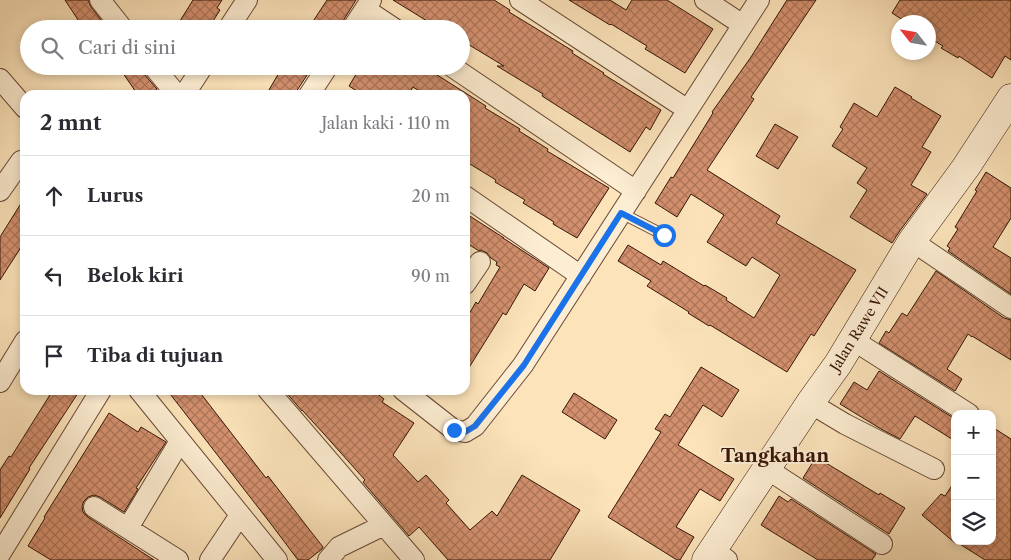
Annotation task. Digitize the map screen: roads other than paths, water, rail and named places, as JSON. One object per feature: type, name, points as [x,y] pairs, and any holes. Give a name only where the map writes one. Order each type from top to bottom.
[{"type":"main road","name":"Jalan Rawe VII","points":[[715,557],[767,469],[838,364],[912,241],[966,167],[1011,98]]},
{"type":"street","points":[[100,0],[116,20]]},
{"type":"street","points":[[234,20],[246,0]]},
{"type":"street","points":[[520,0],[688,110]]},
{"type":"street","points":[[705,0],[743,25]]},
{"type":"street","points":[[409,395],[454,430],[465,432],[475,426],[524,365],[759,0]]},
{"type":"street","points":[[358,20],[368,4],[385,20]]},
{"type":"street","points":[[160,75],[173,90]]},
{"type":"street","points":[[187,90],[197,75]]},
{"type":"street","points":[[314,90],[323,75]]},
{"type":"street","points":[[464,75],[636,191]]},
{"type":"street","points":[[0,78],[20,102]]},
{"type":"street","points":[[0,191],[20,163]]},
{"type":"street","points":[[470,199],[581,276]]},
{"type":"street","points":[[912,241],[1011,308]]},
{"type":"street","points":[[470,277],[480,262]]},
{"type":"street","points":[[853,340],[963,410]]},
{"type":"street","points":[[0,382],[20,349]]},
{"type":"street","points":[[6,555],[99,395]]},
{"type":"street","points":[[143,395],[277,560]]},
{"type":"street","points":[[272,395],[414,560]]},
{"type":"street","points":[[810,403],[845,424],[934,469]]},
{"type":"street","points":[[128,528],[180,441]]},
{"type":"street","points":[[767,469],[882,544]]},
{"type":"street","points":[[94,507],[178,560]]},
{"type":"street","points":[[210,560],[240,515]]},
{"type":"street","points":[[328,560],[338,547],[384,525]]},
{"type":"lane","points":[[621,213],[664,235]]},
{"type":"district","name":"Tangkahan","points":[[775,455]]}]
